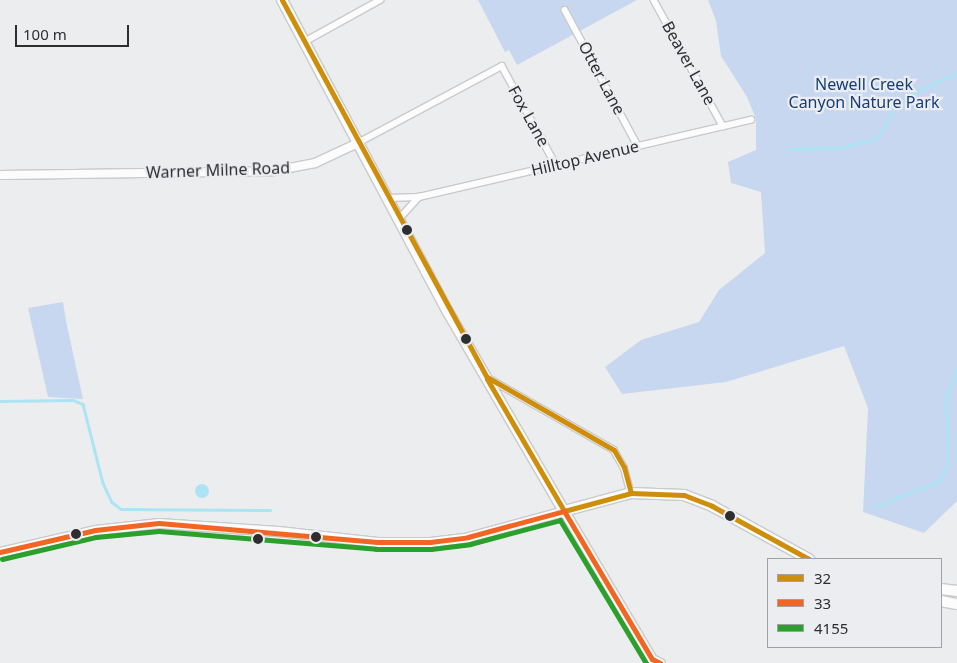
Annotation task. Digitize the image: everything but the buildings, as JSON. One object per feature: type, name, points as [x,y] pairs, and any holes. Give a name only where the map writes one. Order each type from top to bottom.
[{"type":"main road","points":[[282,0],[486,377],[654,662]]},
{"type":"main road","points":[[0,552],[94,530],[159,524],[278,530],[377,542],[456,540],[631,494],[673,493],[702,501],[808,558]]},
{"type":"main road","points":[[942,589],[957,591]]},
{"type":"main road","points":[[943,602],[957,602]]},
{"type":"street","points":[[304,42],[380,0]]},
{"type":"street","name":"Beaver Lane","points":[[654,0],[723,126]]},
{"type":"street","name":"Otter Lane","points":[[566,10],[638,146]]},
{"type":"street","name":"Warner Milne Road","points":[[0,175],[274,171],[315,163],[358,143],[502,66]]},
{"type":"street","name":"Fox Lane","points":[[502,66],[556,165]]},
{"type":"street","name":"Hilltop Avenue","points":[[388,198],[418,197],[751,120]]},
{"type":"street","points":[[399,219],[418,197]]},
{"type":"street","points":[[486,377],[617,452],[631,494]]},
{"type":"green space","points":[[478,0],[637,0],[517,65],[509,50],[505,52]]},
{"type":"green space","name":"Newell Creek Canyon Nature Park","points":[[708,0],[957,0],[957,501],[924,533],[863,512],[868,408],[844,346],[726,382],[622,394],[605,367],[641,340],[699,322],[719,290],[765,253],[761,192],[731,183],[728,162],[756,150],[756,119],[747,97],[721,56],[716,21]]},
{"type":"green space","points":[[63,302],[83,399],[48,397],[28,308]]},
{"type":"shaded area","points":[[202,484],[207,486],[209,491],[207,496],[202,498],[197,496],[195,491],[197,486]]},
{"type":"waterway","points":[[788,149],[842,147],[878,138],[895,107],[914,93],[957,73]]},
{"type":"waterway","points":[[874,507],[939,481],[948,464],[946,398],[957,369]]},
{"type":"waterway","points":[[0,401],[73,400],[83,404],[103,483],[112,502],[121,509],[270,510]]},
{"type":"transit line","name":"32","points":[[282,0],[487,377],[614,450],[624,467],[631,493]]},
{"type":"transit line","name":"32","points":[[487,379],[564,511]]},
{"type":"transit line","name":"32","points":[[564,511],[631,493],[684,495],[712,506],[807,558]]},
{"type":"transit line","name":"33","points":[[564,511],[652,659],[660,663]]},
{"type":"transit line","name":"33","points":[[0,552],[95,530],[159,523],[377,542],[430,542],[468,537],[564,511]]},
{"type":"transit line","name":"4155","points":[[2,559],[96,537],[159,531],[376,549],[431,549],[470,544],[560,520],[646,663]]}]
